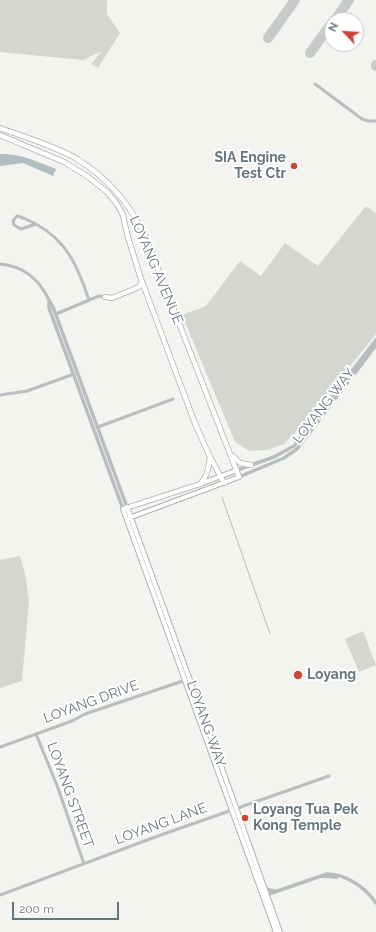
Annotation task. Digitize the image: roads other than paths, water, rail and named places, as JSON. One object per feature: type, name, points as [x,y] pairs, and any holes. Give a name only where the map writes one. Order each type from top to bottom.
[{"type":"main road","name":"LOYANG AVENUE","points":[[0,128],[76,159],[106,181],[128,206],[145,236],[239,477]]},
{"type":"main road","name":"LOYANG AVENUE","points":[[0,135],[64,162],[87,176],[107,192],[117,204],[123,214],[126,234],[142,281],[194,421],[210,458],[224,483]]},
{"type":"main road","points":[[105,297],[112,298],[139,287],[142,281]]},
{"type":"main road","points":[[230,453],[240,462],[251,465]]},
{"type":"main road","points":[[200,484],[205,479],[210,458]]},
{"type":"main road","name":"LOYANG WAY","points":[[237,470],[200,484],[125,508],[265,895],[280,932]]},
{"type":"main road","name":"LOYANG WAY","points":[[128,518],[239,477]]},
{"type":"main road","name":"LOYANG WAY","points":[[234,809],[264,886],[274,931]]},
{"type":"street","points":[[315,84],[362,119],[376,121]]},
{"type":"street","points":[[36,224],[22,229],[14,225],[13,221],[15,217],[19,216],[36,224],[59,241],[78,270],[89,300]]},
{"type":"street","name":"LOYANG WAY","points":[[0,264],[15,267],[31,275],[38,282],[49,300],[56,314],[95,432],[125,508]]},
{"type":"street","points":[[54,319],[56,314],[99,296],[105,297]]},
{"type":"street","name":"LOYANG WAY","points":[[49,300],[50,310],[98,427],[125,508]]},
{"type":"street","points":[[50,310],[56,314]]},
{"type":"street","name":"LOYANG WAY","points":[[237,470],[280,454],[294,446],[376,340]]},
{"type":"street","name":"LOYANG WAY","points":[[239,477],[284,458],[297,449],[376,345]]},
{"type":"street","points":[[0,394],[27,391],[76,374]]},
{"type":"street","points":[[95,432],[98,427],[173,399]]},
{"type":"street","name":"LOYANG DRIVE","points":[[0,747],[72,721],[85,714],[187,679]]},
{"type":"street","name":"LOYANG STREET","points":[[36,734],[57,785],[84,864]]},
{"type":"street","name":"LOYANG LANE","points":[[0,895],[234,809],[329,776]]},
{"type":"street","points":[[265,895],[321,876],[342,878],[348,881],[356,886],[376,904]]},
{"type":"street","points":[[264,886],[269,890],[276,891]]},
{"type":"waterway","points":[[222,497],[270,634]]},
{"type":"place","name":"SIA Engine Test Ctr","points":[[294,166]]},
{"type":"place","name":"Loyang","points":[[298,675]]},
{"type":"place","name":"Loyang Tua Pek Kong Temple","points":[[245,818]]}]
